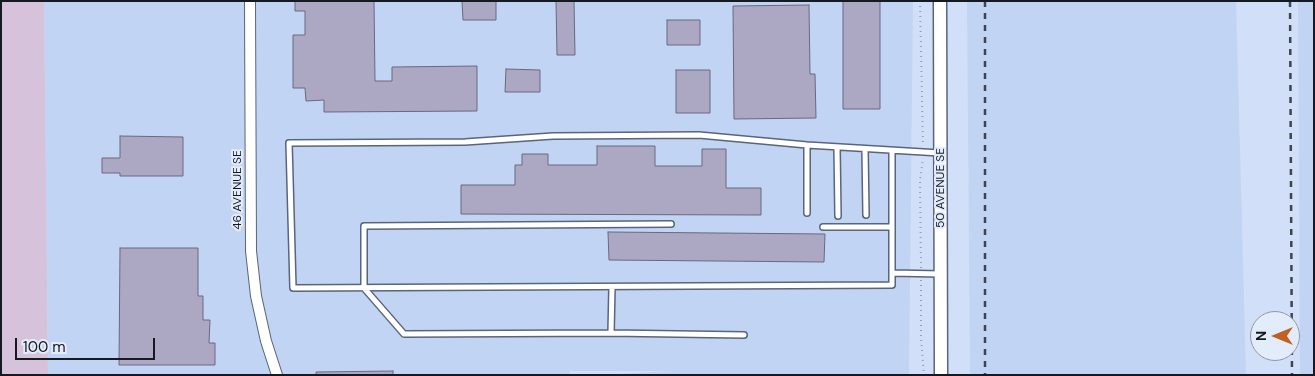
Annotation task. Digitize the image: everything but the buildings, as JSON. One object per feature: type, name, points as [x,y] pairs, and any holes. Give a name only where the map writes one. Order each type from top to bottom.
[{"type":"street","name":"46 AVENUE SE","points":[[250,1],[251,251],[256,296],[266,341],[277,375]]},
{"type":"street","name":"50 AVENUE SE","points":[[940,1],[941,375]]},
{"type":"lane","points":[[892,151],[892,285],[293,288],[289,143],[466,142],[552,136],[699,135],[807,145],[940,153]]},
{"type":"lane","points":[[807,145],[807,213]]},
{"type":"lane","points":[[837,147],[838,216]]},
{"type":"lane","points":[[865,149],[866,216]]},
{"type":"lane","points":[[671,224],[364,226],[364,288],[404,334],[611,333],[744,335]]},
{"type":"lane","points":[[823,227],[892,227]]},
{"type":"lane","points":[[892,273],[941,274]]},
{"type":"lane","points":[[611,333],[612,287]]},
{"type":"path","points":[[920,1],[924,152],[920,181],[920,338],[924,375]]},
{"type":"shaded area","points":[[1,1],[44,1],[48,375],[1,375]]},
{"type":"shaded area","points":[[44,1],[913,1],[909,375],[601,375],[674,371],[570,371],[569,375],[48,375]]},
{"type":"shaded area","points":[[967,1],[1236,1],[1246,375],[970,375]]},
{"type":"shaded area","points":[[1298,1],[1314,1],[1314,375],[1300,375]]},
{"type":"railway","points":[[985,1],[985,375]]},
{"type":"railway","points":[[1290,1],[1292,375]]}]
